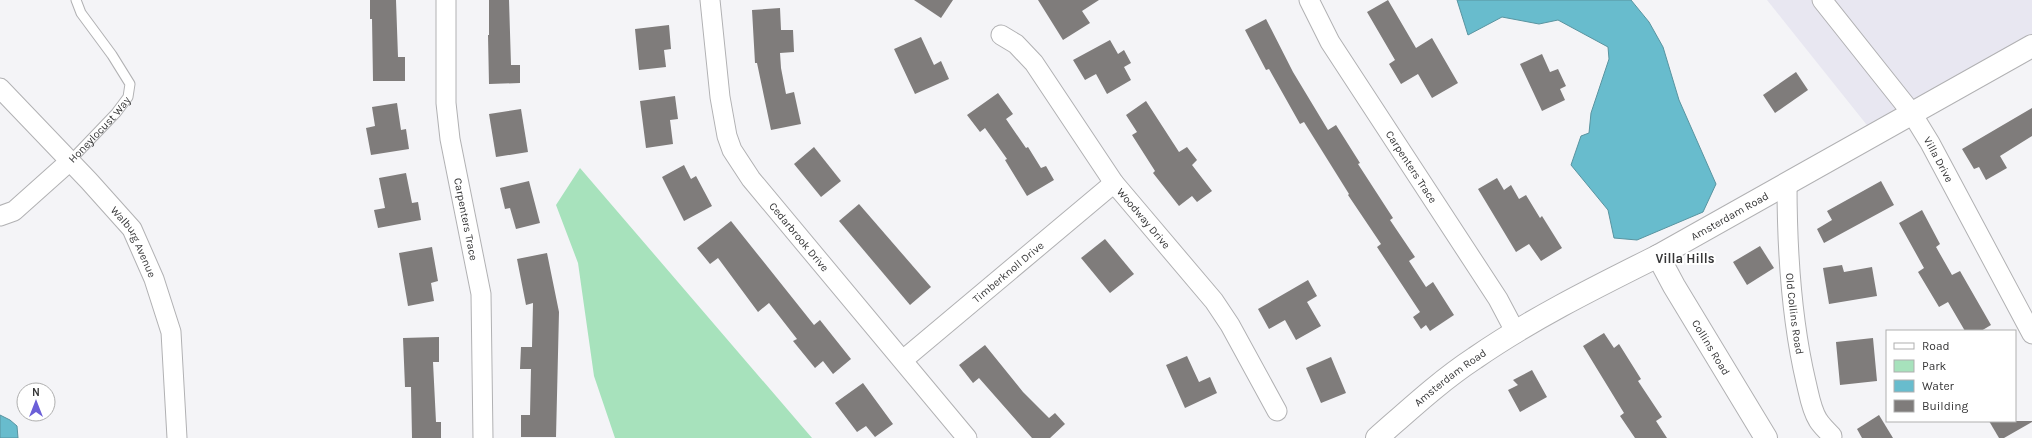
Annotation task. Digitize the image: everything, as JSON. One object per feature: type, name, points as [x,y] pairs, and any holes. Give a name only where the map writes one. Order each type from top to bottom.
[{"type":"main road","name":"Amsterdam Road","points":[[1377,438],[1421,399],[1475,358],[1516,332],[1577,296],[1658,256],[1788,184],[1911,112],[2032,46]]},
{"type":"main road","name":"Collins Road","points":[[1658,256],[1674,286],[1766,438]]},
{"type":"street","name":"Carpenters Trace","points":[[446,0],[446,103],[450,139],[481,294],[483,438]]},
{"type":"street","name":"Cedarbrook Drive","points":[[710,0],[720,97],[727,136],[732,150],[751,178],[967,438]]},
{"type":"street","name":"Carpenters Trace","points":[[1309,0],[1330,42],[1498,299],[1516,332]]},
{"type":"street","name":"Villa Drive","points":[[1822,0],[1911,112],[1930,143],[2032,334]]},
{"type":"street","name":"Woodway Drive","points":[[1001,35],[1016,44],[1034,63],[1114,183],[1214,301],[1230,325],[1276,411]]},
{"type":"street","name":"Walburg Avenue","points":[[0,88],[70,161],[132,230],[154,279],[171,332],[176,438]]},
{"type":"street","name":"Honeylocust Way","points":[[0,216],[14,211],[70,161]]},
{"type":"street","name":"Timberknoll Drive","points":[[903,360],[1114,183]]},
{"type":"street","name":"Old Collins Road","points":[[1788,184],[1788,214],[1794,301],[1802,368],[1810,401],[1817,419],[1832,436]]},
{"type":"lane","name":"Honeylocust Way","points":[[70,161],[116,113],[128,97],[130,84],[112,55],[81,13],[76,0]]},
{"type":"shaded area","points":[[1767,0],[2032,0],[2032,46],[1874,134]]},
{"type":"green space","points":[[580,168],[812,438],[615,438],[594,376],[578,263],[556,205]]},
{"type":"water","points":[[1457,0],[1631,0],[1649,22],[1663,47],[1679,100],[1716,184],[1703,212],[1637,240],[1614,238],[1608,210],[1571,165],[1581,136],[1589,133],[1591,113],[1609,59],[1608,47],[1558,20],[1539,24],[1502,17],[1468,35]]},
{"type":"water","points":[[0,415],[10,420],[17,426],[18,438],[0,438]]},
{"type":"building","points":[[370,0],[396,0],[398,57],[405,57],[405,81],[373,81],[372,19],[370,19]]},
{"type":"building","points":[[489,0],[509,0],[511,65],[520,65],[520,83],[489,84]]},
{"type":"building","points":[[914,0],[953,0],[941,18]]},
{"type":"building","points":[[1038,0],[1099,0],[1082,11],[1090,23],[1063,40]]},
{"type":"building","points":[[1388,0],[1416,48],[1432,38],[1458,83],[1432,98],[1418,74],[1401,84],[1389,64],[1395,60],[1367,12]]},
{"type":"building","points":[[780,8],[781,30],[793,30],[794,52],[780,53],[781,68],[786,94],[794,92],[801,124],[771,130],[757,63],[755,63],[752,10]]},
{"type":"building","points":[[1266,19],[1293,72],[1328,130],[1336,125],[1360,163],[1358,164],[1393,218],[1390,220],[1415,257],[1409,261],[1426,287],[1433,282],[1454,315],[1430,331],[1426,325],[1421,329],[1413,317],[1420,312],[1377,247],[1381,244],[1348,195],[1349,194],[1304,122],[1300,124],[1269,69],[1266,70],[1245,30]]},
{"type":"building","points":[[669,25],[671,49],[664,50],[666,67],[639,70],[635,29]]},
{"type":"building","points":[[921,37],[934,65],[941,61],[949,79],[915,94],[894,49]]},
{"type":"building","points":[[1110,40],[1118,54],[1124,50],[1131,63],[1124,67],[1131,80],[1107,94],[1096,74],[1085,80],[1073,60]]},
{"type":"building","points":[[1542,54],[1550,72],[1558,69],[1566,86],[1560,89],[1565,100],[1542,111],[1520,64]]},
{"type":"building","points":[[1796,72],[1808,90],[1775,113],[1763,95]]},
{"type":"building","points":[[998,93],[1013,114],[1006,119],[1026,148],[1028,147],[1041,168],[1046,166],[1054,180],[1027,196],[1005,160],[1007,159],[985,128],[980,132],[967,115]]},
{"type":"building","points":[[675,96],[678,119],[670,120],[673,144],[646,148],[640,101]]},
{"type":"building","points":[[1146,101],[1179,152],[1187,147],[1197,160],[1192,165],[1212,191],[1197,202],[1192,196],[1179,206],[1153,173],[1155,171],[1132,135],[1137,132],[1126,115]]},
{"type":"building","points":[[397,103],[401,130],[406,129],[409,149],[371,155],[366,128],[375,126],[372,107]]},
{"type":"building","points":[[2032,108],[2032,136],[2000,156],[2007,168],[1986,180],[1979,167],[1974,169],[1962,149]]},
{"type":"building","points":[[521,109],[528,152],[496,157],[489,114]]},
{"type":"building","points":[[814,147],[841,181],[821,197],[794,164]]},
{"type":"building","points":[[684,165],[691,179],[696,176],[712,206],[684,221],[662,177]]},
{"type":"building","points":[[406,173],[412,203],[418,202],[421,220],[378,228],[374,210],[385,208],[379,178]]},
{"type":"building","points":[[1497,178],[1504,190],[1511,185],[1519,199],[1526,195],[1540,218],[1542,216],[1562,248],[1541,261],[1529,244],[1516,252],[1478,189]]},
{"type":"building","points":[[529,181],[540,223],[516,229],[510,208],[505,209],[500,188]]},
{"type":"building","points":[[1881,181],[1894,205],[1824,243],[1817,229],[1832,220],[1827,211]]},
{"type":"building","points":[[859,204],[931,287],[910,305],[839,221]]},
{"type":"building","points":[[1922,210],[1940,244],[1936,247],[1952,275],[1960,271],[1991,325],[1983,330],[1964,330],[1948,302],[1939,307],[1918,272],[1924,268],[1899,223]]},
{"type":"building","points":[[731,221],[814,325],[820,320],[851,359],[833,374],[823,361],[815,368],[793,341],[797,339],[769,303],[758,312],[718,258],[710,264],[697,248]]},
{"type":"building","points":[[1105,239],[1134,274],[1110,293],[1081,258]]},
{"type":"building","points":[[1760,246],[1774,268],[1747,285],[1733,262]]},
{"type":"building","points":[[432,247],[438,281],[431,283],[434,301],[408,306],[399,253]]},
{"type":"building","points":[[547,253],[559,312],[556,437],[521,437],[521,415],[530,415],[531,369],[520,369],[521,347],[532,347],[533,303],[526,305],[517,259]]},
{"type":"building","points":[[1842,265],[1844,272],[1872,267],[1877,296],[1829,304],[1823,268]]},
{"type":"building","points":[[1308,280],[1317,296],[1307,302],[1321,326],[1296,340],[1285,320],[1269,329],[1258,309]]},
{"type":"building","points":[[1604,333],[1614,348],[1619,344],[1641,379],[1638,381],[1662,417],[1656,421],[1667,438],[1635,438],[1620,416],[1624,413],[1583,346]]},
{"type":"building","points":[[439,337],[439,362],[433,362],[436,422],[441,422],[441,438],[412,438],[411,387],[405,387],[403,338]]},
{"type":"building","points":[[1873,338],[1877,381],[1840,385],[1836,342]]},
{"type":"building","points":[[985,345],[1023,392],[1049,418],[1055,413],[1065,424],[1050,438],[1032,438],[979,378],[973,383],[959,365]]},
{"type":"building","points":[[1187,356],[1199,382],[1210,377],[1217,393],[1185,408],[1166,365]]},
{"type":"building","points":[[1331,357],[1346,393],[1321,403],[1306,368]]},
{"type":"building","points":[[1532,370],[1547,397],[1520,412],[1508,390],[1518,385],[1513,380]]},
{"type":"building","points":[[863,383],[893,424],[875,437],[866,426],[857,432],[835,403]]},
{"type":"building","points":[[1879,415],[1893,438],[1862,438],[1857,429]]},
{"type":"building","points":[[2032,421],[2004,438],[1999,438],[1990,422]]},
{"type":"district","name":"Villa Hills","points":[[1685,258]]}]
